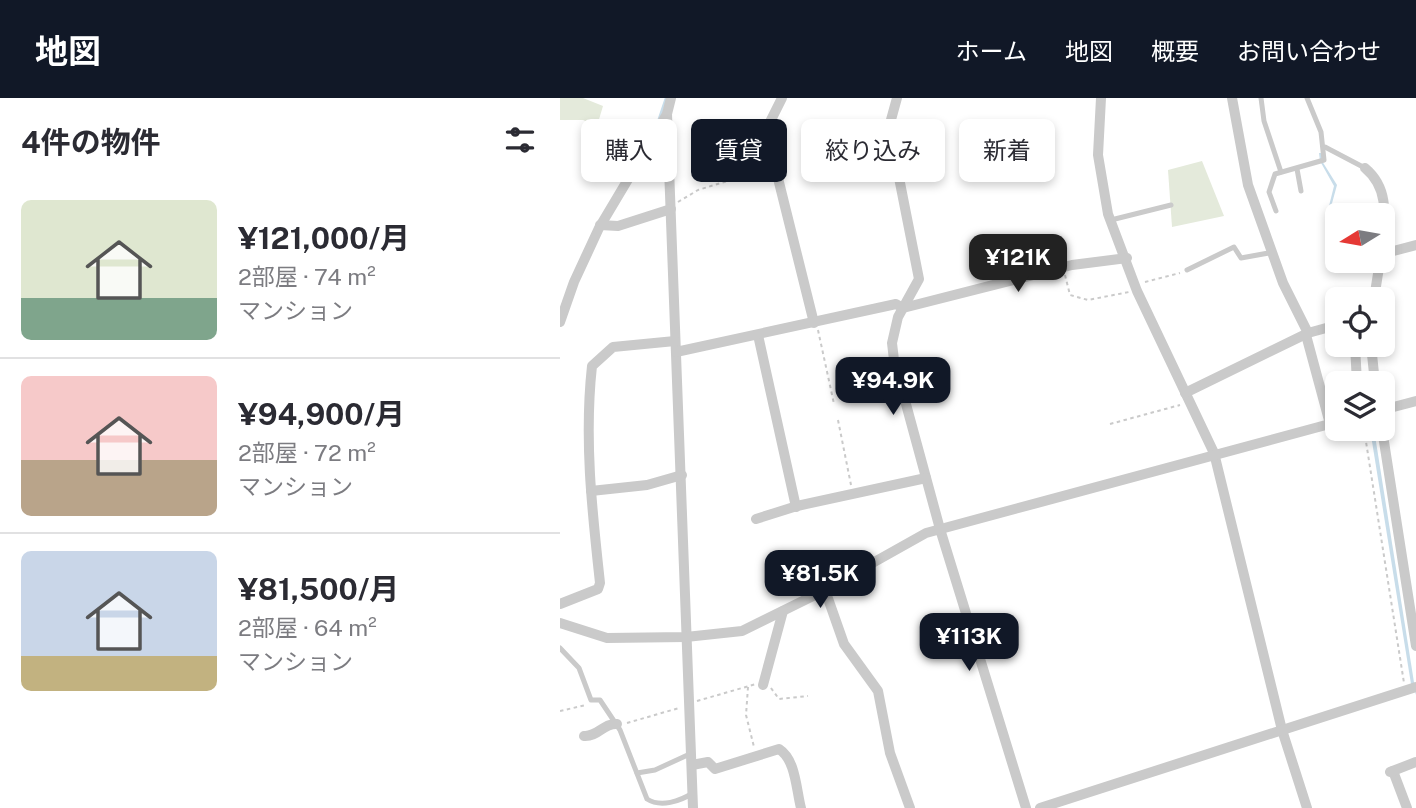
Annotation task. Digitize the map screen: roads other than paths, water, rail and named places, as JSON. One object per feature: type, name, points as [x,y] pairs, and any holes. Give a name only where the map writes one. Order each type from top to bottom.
[{"type":"street","points":[[671,98],[667,114],[670,207],[694,808]]},
{"type":"street","points":[[782,98],[779,108],[766,124],[815,323]]},
{"type":"street","points":[[897,98],[889,127],[919,268],[919,279],[903,308],[892,343],[894,360],[940,529],[1026,808]]},
{"type":"street","points":[[1101,98],[1098,155],[1101,184],[1111,220],[1136,288],[1214,453],[1282,730],[1307,808]]},
{"type":"street","points":[[1232,98],[1248,185],[1274,251],[1283,283],[1307,334],[1325,396]]},
{"type":"street","points":[[560,322],[574,282],[600,225],[667,114]]},
{"type":"street","points":[[1365,168],[1378,179],[1382,203]]},
{"type":"street","points":[[600,225],[618,226],[670,207]]},
{"type":"street","points":[[1395,251],[1416,245]]},
{"type":"street","points":[[560,604],[598,589],[600,583],[587,415],[592,366],[613,347],[676,347],[758,335],[895,304],[903,308],[1064,267],[1127,258]]},
{"type":"street","points":[[1188,398],[1307,334],[1325,329]]},
{"type":"street","points":[[758,335],[796,507]]},
{"type":"street","points":[[1395,407],[1416,401]]},
{"type":"street","points":[[560,623],[607,638],[687,637],[742,631],[825,590],[926,533],[1325,425]]},
{"type":"street","points":[[1384,441],[1416,646]]},
{"type":"street","points":[[591,491],[646,485],[681,475]]},
{"type":"street","points":[[756,519],[796,507],[926,478]]},
{"type":"street","points":[[825,590],[844,644],[878,691],[890,753],[910,808]]},
{"type":"street","points":[[763,685],[783,611]]},
{"type":"street","points":[[1040,808],[1411,689]]},
{"type":"street","points":[[584,736],[593,735],[605,725],[617,724]]},
{"type":"street","points":[[692,765],[708,762],[715,769],[779,749],[787,754],[801,808]]},
{"type":"street","points":[[1407,808],[1391,771],[1416,762]]},
{"type":"street","points":[[1072,797],[1075,808]]},
{"type":"lane","points":[[1261,98],[1264,121],[1281,172]]},
{"type":"lane","points":[[1276,211],[1269,192],[1275,174],[1319,164],[1324,160],[1325,147],[1317,119],[1307,98]]},
{"type":"lane","points":[[1325,147],[1365,168]]},
{"type":"lane","points":[[1297,169],[1301,191]]},
{"type":"lane","points":[[1111,220],[1171,205]]},
{"type":"lane","points":[[1187,270],[1234,247],[1241,258],[1274,251]]},
{"type":"lane","points":[[560,648],[579,668],[591,700],[600,700],[617,724],[642,792],[652,803],[680,800],[693,793]]},
{"type":"lane","points":[[637,773],[655,770],[692,753]]},
{"type":"water","points":[[1319,153],[1322,153],[1322,161],[1337,185],[1332,203],[1330,203],[1334,186],[1320,161]]},
{"type":"water","points":[[1372,441],[1376,441],[1416,695],[1411,684]]},
{"type":"waterway","points":[[659,119],[666,98]]}]
